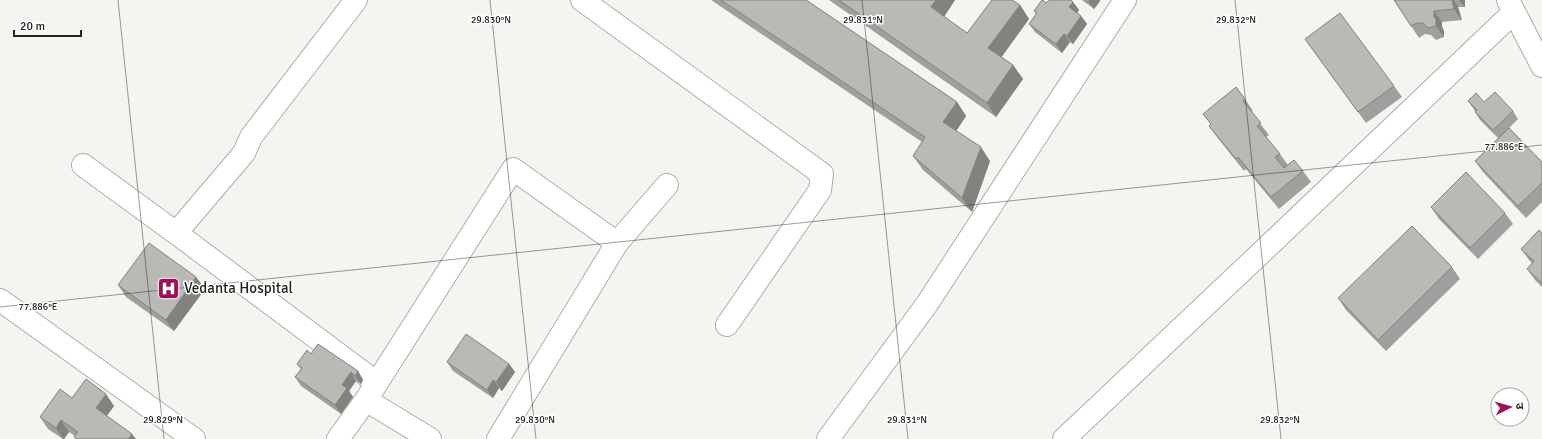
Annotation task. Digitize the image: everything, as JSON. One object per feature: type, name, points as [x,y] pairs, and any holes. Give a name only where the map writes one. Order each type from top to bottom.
[{"type":"street","points":[[176,234],[244,153],[252,137],[356,0]]},
{"type":"street","points":[[582,0],[822,174],[820,190],[727,325]]},
{"type":"street","points":[[828,439],[927,304],[1125,0]]},
{"type":"street","points":[[1064,439],[1269,246],[1511,6],[1542,66]]},
{"type":"street","points":[[83,165],[176,234],[430,439]]},
{"type":"street","points":[[338,439],[372,391],[513,169],[617,243]]},
{"type":"street","points":[[498,439],[617,243],[667,185]]},
{"type":"street","points":[[0,300],[194,439]]},
{"type":"building","points":[[721,0],[806,0],[957,102],[943,122],[981,147],[962,198],[913,156],[925,137]]},
{"type":"building","points":[[839,0],[936,0],[931,7],[967,33],[992,0],[1012,0],[1020,5],[988,48],[1013,65],[987,103]]},
{"type":"building","points":[[1042,0],[1046,3],[1049,0],[1071,0],[1073,2],[1069,7],[1081,16],[1067,36],[1064,34],[1056,44],[1029,24],[1037,13],[1034,11]]},
{"type":"building","points":[[1394,0],[1452,0],[1454,9],[1434,11],[1436,26],[1428,28],[1423,23],[1417,23],[1411,26]]},
{"type":"building","points":[[1340,13],[1394,86],[1358,112],[1305,39]]},
{"type":"building","points":[[1236,87],[1245,99],[1243,101],[1261,123],[1257,126],[1280,154],[1275,157],[1284,168],[1294,160],[1303,171],[1271,197],[1238,157],[1236,159],[1209,126],[1211,124],[1203,114]]},
{"type":"building","points":[[1495,92],[1513,111],[1493,130],[1475,112],[1477,110],[1468,101],[1476,93],[1484,102]]},
{"type":"building","points":[[1509,128],[1542,162],[1542,183],[1518,206],[1475,161]]},
{"type":"building","points":[[1466,172],[1505,213],[1470,248],[1431,207]]},
{"type":"building","points":[[1412,226],[1452,267],[1378,340],[1338,298]]},
{"type":"building","points":[[1539,230],[1542,233],[1542,283],[1527,269],[1534,261],[1521,249]]},
{"type":"building","points":[[149,243],[196,277],[166,320],[118,285]]},
{"type":"building","points":[[466,334],[509,364],[496,382],[493,380],[487,390],[447,362]]},
{"type":"building","points":[[318,344],[358,371],[355,376],[351,372],[342,385],[347,388],[335,405],[295,377],[302,368],[297,364],[307,350],[311,354]]},
{"type":"building","points":[[86,379],[106,394],[96,408],[132,434],[128,439],[77,439],[74,437],[78,432],[61,420],[56,428],[40,417],[60,389],[72,398]]},
{"type":"place","name":"Vedanta Hospital","points":[[168,288]]}]
